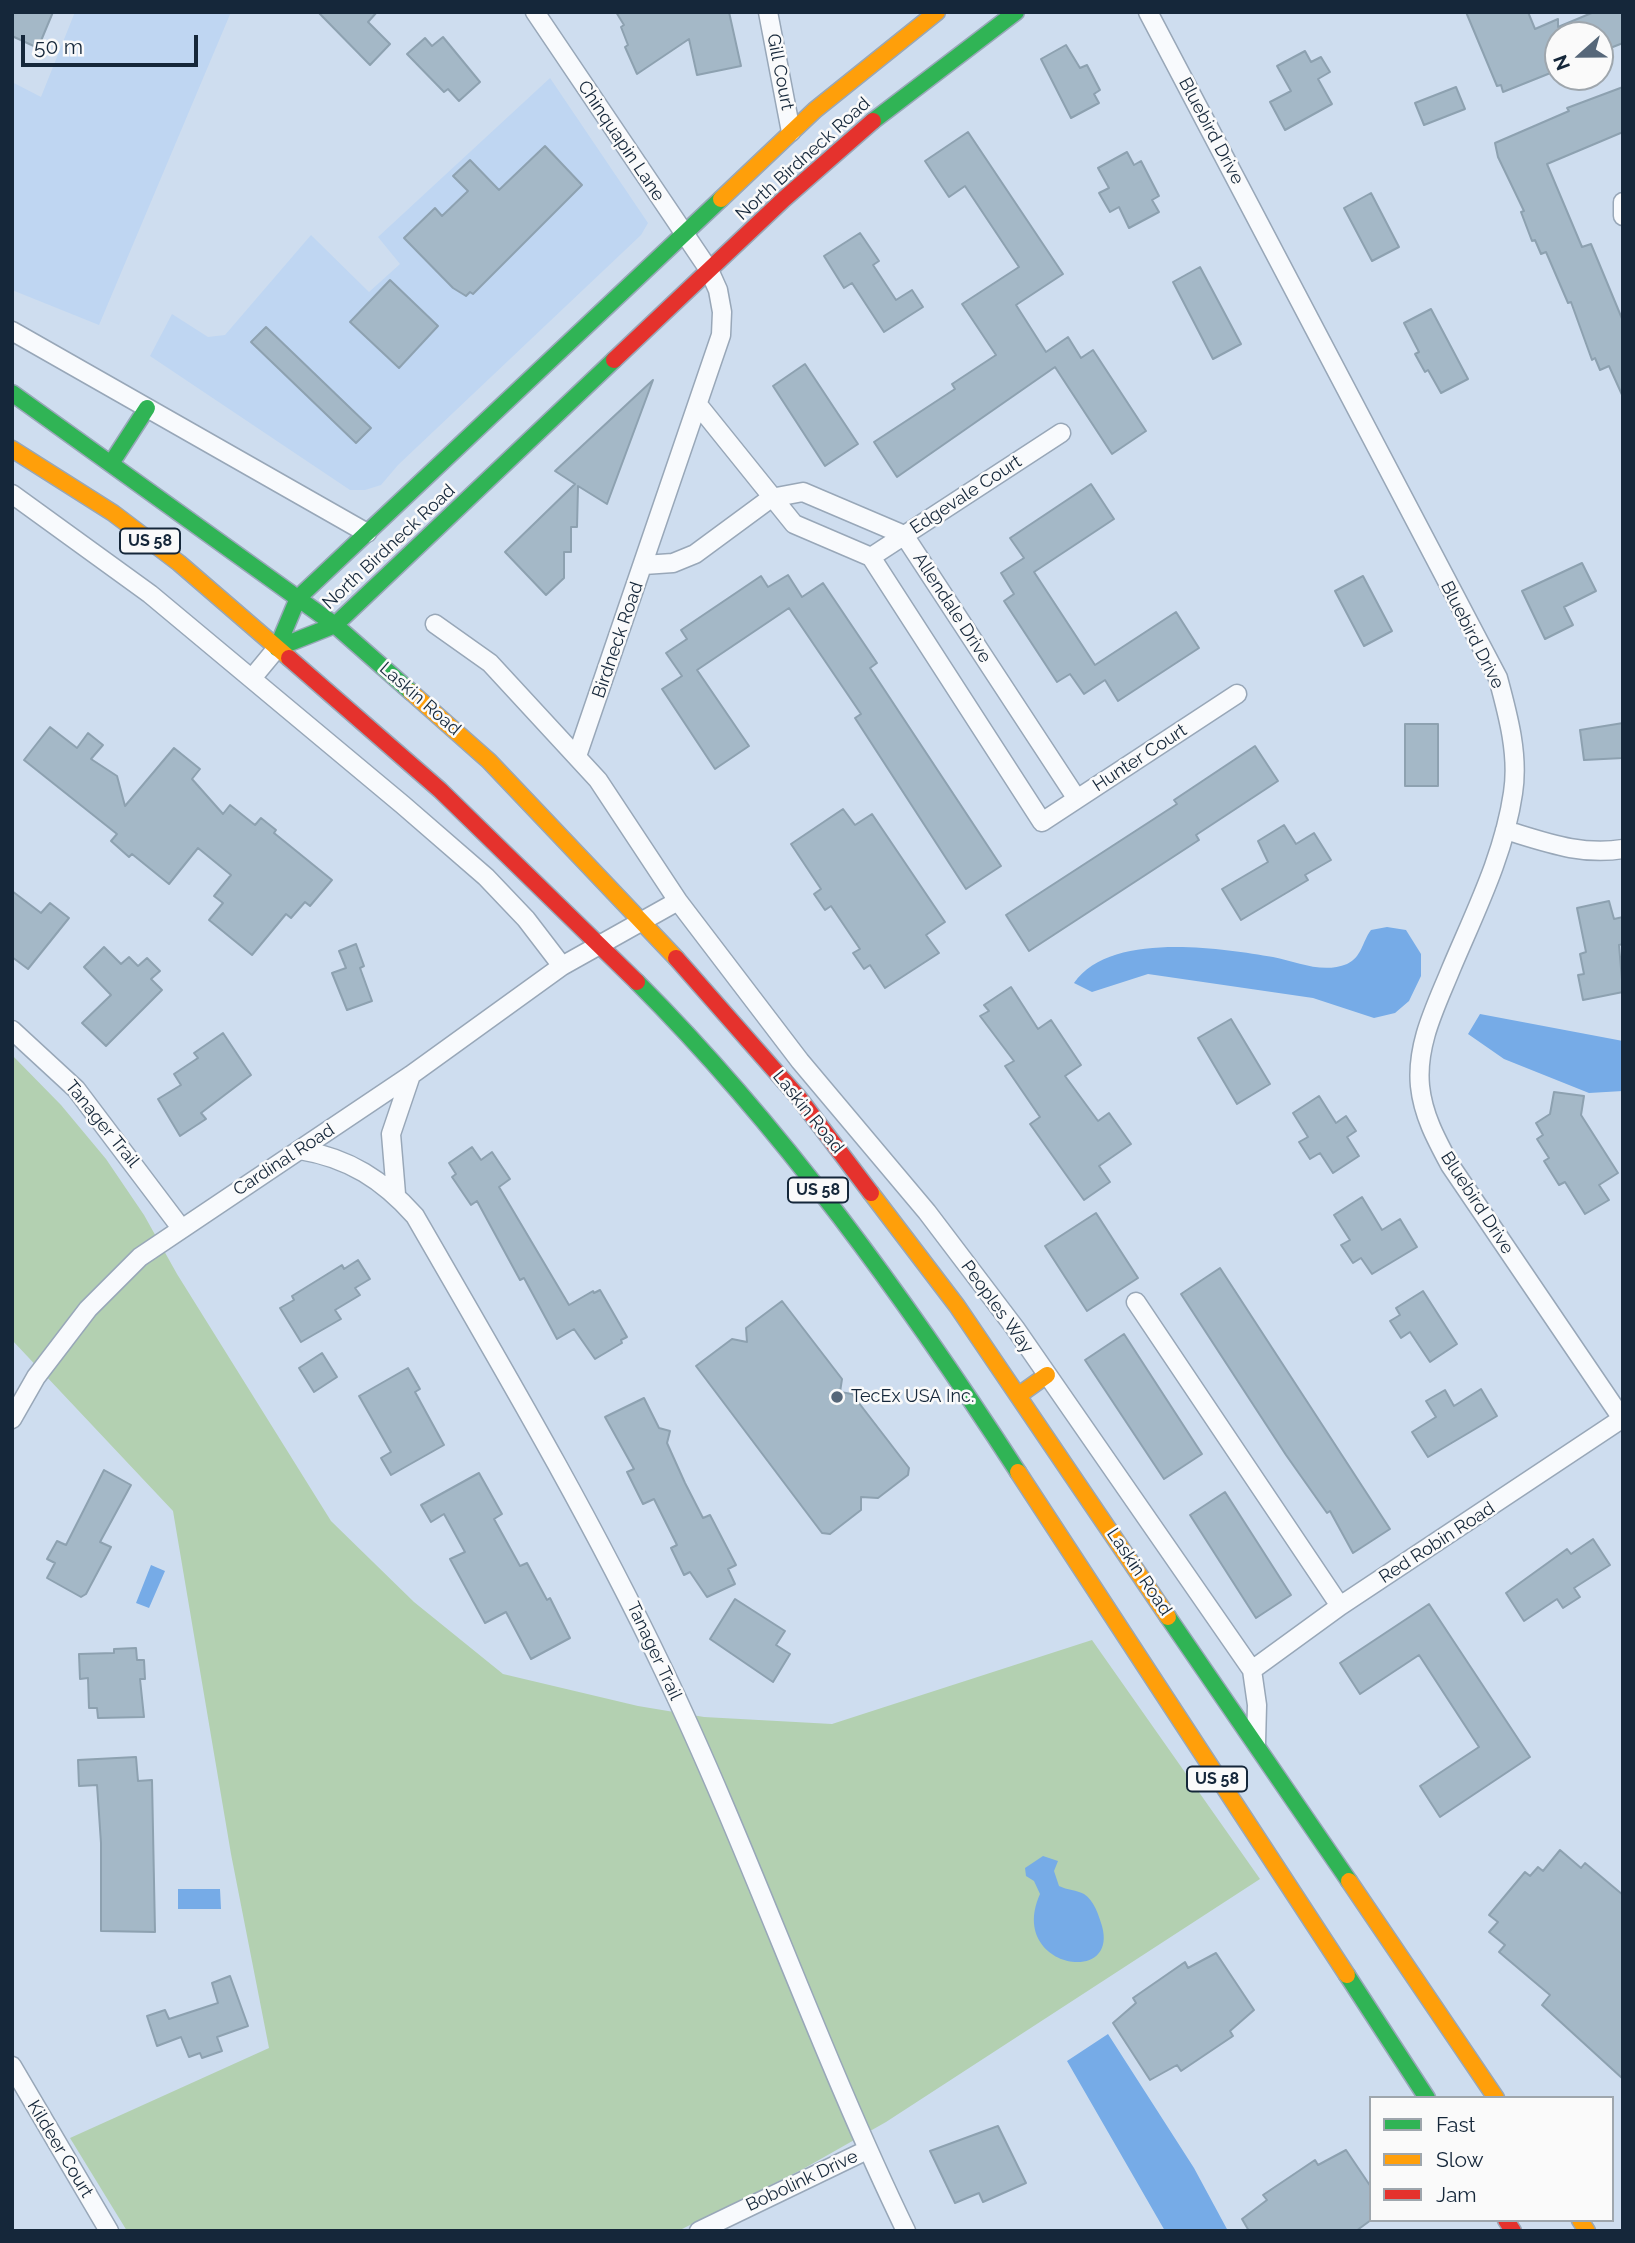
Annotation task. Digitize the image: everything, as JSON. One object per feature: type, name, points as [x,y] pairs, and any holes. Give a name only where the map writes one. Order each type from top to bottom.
[{"type":"main road","name":"North Birdneck Road","points":[[277,648],[298,598],[791,132],[937,12]]},
{"type":"main road","name":"North Birdneck Road","points":[[277,648],[335,625],[709,270],[867,126],[996,18],[1016,12]]},
{"type":"main road","name":"Laskin Road","points":[[12,393],[112,462],[335,625],[489,761],[641,920],[799,1098],[957,1306],[1495,2096]]},
{"type":"main road","points":[[112,462],[147,408]]},
{"type":"main road","name":"US 58","points":[[12,449],[113,513],[179,562],[440,790],[640,985],[755,1113],[862,1246],[1019,1453],[1426,2096]]},
{"type":"main road","points":[[1019,1395],[1047,1375]]},
{"type":"main road","points":[[1019,1453],[1045,1433]]},
{"type":"street","name":"Chinquapin Lane","points":[[535,12],[709,270]]},
{"type":"street","name":"Gill Court","points":[[768,12],[791,132]]},
{"type":"street","name":"Bluebird Drive","points":[[1148,12],[1498,678],[1510,722],[1513,791],[1505,830],[1490,876],[1427,1028],[1420,1056],[1420,1085],[1426,1114],[1450,1165],[1622,1419]]},
{"type":"street","points":[[1623,202],[1623,216]]},
{"type":"street","name":"Birdneck Road","points":[[577,756],[699,406],[721,335],[722,313],[718,290],[709,270]]},
{"type":"street","points":[[12,331],[367,533]]},
{"type":"street","points":[[699,406],[794,524],[871,556]]},
{"type":"street","name":"Edgevale Court","points":[[871,556],[1061,433]]},
{"type":"street","name":"Allendale Drive","points":[[771,498],[803,492],[904,535],[1077,799]]},
{"type":"street","points":[[12,494],[150,594],[253,677],[486,877],[526,919],[562,966]]},
{"type":"street","points":[[644,565],[674,563],[695,554],[771,498]]},
{"type":"street","name":"Hunter Court","points":[[871,556],[1042,822],[1237,694]]},
{"type":"street","points":[[435,624],[461,639],[490,663],[577,756],[631,825],[678,901],[598,943]]},
{"type":"street","points":[[253,677],[277,648]]},
{"type":"street","points":[[1505,830],[1576,851],[1601,853],[1623,849]]},
{"type":"street","name":"Peoples Way","points":[[678,901],[800,1061],[926,1212],[1047,1375],[1252,1670],[1257,1705],[1256,1743]]},
{"type":"street","name":"Cardinal Road","points":[[12,1419],[36,1377],[88,1309],[140,1257],[411,1075],[598,943]]},
{"type":"street","name":"Tanager Trail","points":[[12,1030],[76,1088],[181,1228]]},
{"type":"street","points":[[396,1194],[391,1134],[411,1075]]},
{"type":"street","name":"Tanager Trail","points":[[299,1150],[351,1164],[396,1194],[415,1216],[613,1566],[700,1751],[867,2150],[906,2231]]},
{"type":"street","points":[[1136,1302],[1340,1606]]},
{"type":"street","name":"Red Robin Road","points":[[1252,1670],[1340,1606],[1622,1419]]},
{"type":"street","name":"Kildeer Court","points":[[12,2066],[109,2231]]},
{"type":"street","name":"Bobolink Drive","points":[[699,2231],[867,2150]]},
{"type":"shaded area","points":[[75,12],[231,12],[99,325],[12,290],[12,82],[41,97]]},
{"type":"shaded area","points":[[550,78],[648,223],[641,235],[398,465],[381,485],[365,490],[350,490],[150,356],[172,314],[208,337],[225,335],[311,235],[369,292],[400,264],[378,237]]},
{"type":"green space","points":[[12,1055],[61,1105],[106,1159],[144,1215],[177,1274],[331,1521],[414,1602],[503,1674],[638,1706],[704,1717],[832,1724],[1092,1640],[1260,1879],[886,2122],[803,2169],[678,2231],[127,2231],[70,2138],[269,2048],[231,1854],[173,1511],[12,1340]]},
{"type":"water","points":[[1387,927],[1406,930],[1421,954],[1421,976],[1409,1001],[1395,1013],[1374,1018],[1313,998],[1148,974],[1092,992],[1074,983],[1091,967],[1113,956],[1167,947],[1224,950],[1319,967],[1338,967],[1356,957],[1371,930]]},
{"type":"water","points":[[1480,1014],[1623,1041],[1623,1091],[1589,1093],[1504,1059],[1468,1034]]},
{"type":"water","points":[[151,1565],[165,1571],[149,1608],[136,1603]]},
{"type":"water","points":[[1043,1856],[1058,1861],[1054,1871],[1059,1886],[1084,1894],[1096,1909],[1102,1926],[1103,1945],[1095,1957],[1081,1962],[1065,1960],[1050,1952],[1038,1938],[1034,1919],[1040,1894],[1034,1881],[1026,1876],[1025,1868]]},
{"type":"water","points":[[178,1889],[220,1889],[221,1909],[178,1909]]},
{"type":"water","points":[[1108,2034],[1194,2168],[1228,2231],[1165,2231],[1067,2061]]},
{"type":"building","points":[[12,12],[53,12],[38,48],[12,36]]},
{"type":"building","points":[[318,12],[377,12],[368,22],[390,44],[370,65]]},
{"type":"building","points":[[616,12],[729,12],[741,66],[697,75],[689,39],[637,74],[625,47],[628,45],[621,27],[624,25]]},
{"type":"building","points":[[1466,12],[1528,12],[1535,29],[1544,25],[1544,76],[1503,92],[1501,85],[1497,86]]},
{"type":"building","points":[[1594,12],[1623,12],[1623,43],[1614,47],[1614,21],[1572,21]]},
{"type":"building","points":[[443,37],[480,82],[459,101],[448,89],[444,92],[407,54],[425,38],[432,46]]},
{"type":"building","points":[[1066,45],[1080,68],[1087,65],[1100,90],[1094,94],[1099,103],[1071,118],[1041,59]]},
{"type":"building","points":[[1305,51],[1311,62],[1321,57],[1330,72],[1318,79],[1332,104],[1285,130],[1270,102],[1291,91],[1277,66]]},
{"type":"building","points":[[1456,87],[1465,109],[1424,125],[1415,103]]},
{"type":"building","points":[[1623,87],[1623,132],[1547,164],[1582,247],[1591,244],[1623,321],[1623,397],[1609,366],[1600,370],[1595,358],[1592,360],[1571,302],[1568,303],[1546,252],[1541,254],[1535,240],[1532,241],[1521,212],[1524,211],[1498,157],[1495,143],[1569,111],[1567,108]]},
{"type":"building","points":[[968,132],[1063,274],[1016,305],[1046,352],[1068,337],[1081,358],[1093,350],[1146,431],[1112,454],[1055,367],[897,477],[874,442],[955,389],[952,384],[996,355],[962,304],[1019,267],[965,186],[949,197],[925,161]]},
{"type":"building","points":[[545,146],[582,185],[473,294],[470,292],[466,296],[453,288],[404,238],[435,208],[442,216],[468,191],[453,176],[470,160],[499,190]]},
{"type":"building","points":[[1127,152],[1134,165],[1141,161],[1159,196],[1152,200],[1159,212],[1129,228],[1119,207],[1110,212],[1099,193],[1109,188],[1098,168]]},
{"type":"building","points":[[1371,193],[1399,247],[1372,261],[1344,208]]},
{"type":"building","points":[[860,233],[879,261],[873,265],[896,300],[912,290],[923,307],[884,332],[852,283],[844,288],[824,256]]},
{"type":"building","points":[[1200,267],[1241,344],[1213,359],[1173,282]]},
{"type":"building","points":[[390,280],[438,326],[399,368],[350,322]]},
{"type":"building","points":[[1431,309],[1468,379],[1441,393],[1415,354],[1419,352],[1404,323]]},
{"type":"building","points":[[266,327],[371,428],[356,443],[251,342]]},
{"type":"building","points":[[805,364],[858,444],[825,466],[773,386]]},
{"type":"building","points":[[653,380],[607,504],[578,486],[577,527],[571,527],[571,552],[564,552],[564,578],[546,595],[505,552],[575,484],[555,471]]},
{"type":"building","points":[[1091,484],[1114,519],[1034,572],[1095,665],[1176,612],[1199,648],[1118,701],[1105,680],[1084,694],[1070,674],[1057,682],[1004,601],[1014,594],[1001,573],[1024,558],[1010,538]]},
{"type":"building","points":[[1582,563],[1596,591],[1564,607],[1573,625],[1545,639],[1522,591]]},
{"type":"building","points":[[788,575],[802,597],[823,583],[877,663],[870,668],[1001,866],[966,889],[855,718],[861,714],[789,608],[697,670],[749,746],[715,769],[662,689],[682,676],[666,653],[687,639],[681,630],[761,576],[768,587]]},
{"type":"building","points":[[1363,576],[1392,631],[1364,646],[1335,591]]},
{"type":"building","points":[[1623,723],[1623,758],[1584,760],[1580,730]]},
{"type":"building","points":[[1405,724],[1438,724],[1438,786],[1405,786]]},
{"type":"building","points":[[50,727],[77,748],[88,733],[103,745],[91,759],[117,776],[125,806],[174,748],[200,769],[192,779],[223,814],[230,805],[255,825],[261,818],[276,830],[274,833],[332,880],[310,906],[305,902],[291,918],[286,914],[252,955],[209,920],[223,903],[214,896],[231,875],[198,848],[169,884],[132,854],[129,857],[111,841],[117,834],[24,760]]},
{"type":"building","points":[[1255,746],[1278,781],[1196,835],[1199,840],[1029,951],[1006,915],[1177,804],[1174,800]]},
{"type":"building","points":[[843,809],[855,825],[872,814],[945,922],[926,935],[939,953],[885,988],[870,965],[864,969],[853,953],[860,949],[831,906],[825,910],[814,894],[821,889],[791,844]]},
{"type":"building","points":[[1284,825],[1296,844],[1314,833],[1331,860],[1305,875],[1308,880],[1241,920],[1222,889],[1268,862],[1258,841]]},
{"type":"building","points":[[12,891],[41,913],[50,903],[69,918],[28,969],[12,957]]},
{"type":"building","points":[[1609,901],[1614,919],[1623,917],[1623,944],[1619,945],[1623,992],[1583,1000],[1578,975],[1584,974],[1580,954],[1586,952],[1577,908]]},
{"type":"building","points":[[356,944],[364,966],[360,968],[372,1001],[347,1010],[332,973],[346,968],[339,951]]},
{"type":"building","points":[[104,947],[121,964],[129,957],[138,966],[147,958],[160,971],[151,979],[162,990],[106,1046],[82,1023],[111,995],[84,967]]},
{"type":"building","points":[[1011,987],[1038,1029],[1051,1020],[1081,1065],[1065,1076],[1098,1121],[1109,1113],[1131,1144],[1099,1166],[1110,1182],[1084,1200],[1030,1124],[1040,1117],[1005,1066],[1014,1061],[980,1016],[989,1011],[984,1005]]},
{"type":"building","points":[[1231,1019],[1270,1084],[1237,1104],[1198,1038]]},
{"type":"building","points":[[223,1033],[251,1075],[201,1113],[206,1119],[180,1136],[158,1099],[181,1085],[174,1074],[198,1058],[194,1053]]},
{"type":"building","points":[[1554,1092],[1584,1096],[1581,1115],[1618,1173],[1599,1185],[1609,1200],[1585,1214],[1565,1182],[1559,1185],[1544,1161],[1549,1158],[1537,1139],[1543,1135],[1536,1123],[1550,1114]]},
{"type":"building","points":[[1319,1096],[1336,1123],[1346,1116],[1356,1131],[1347,1137],[1359,1156],[1333,1173],[1320,1153],[1310,1159],[1299,1142],[1308,1137],[1293,1113]]},
{"type":"building","points":[[472,1147],[481,1160],[492,1152],[510,1179],[499,1187],[569,1305],[593,1291],[594,1293],[600,1290],[627,1337],[621,1340],[622,1343],[595,1359],[574,1329],[557,1339],[524,1278],[520,1280],[477,1201],[471,1205],[452,1177],[456,1174],[449,1163]]},
{"type":"building","points":[[1362,1197],[1382,1230],[1400,1219],[1417,1247],[1372,1274],[1361,1258],[1353,1263],[1341,1245],[1350,1240],[1334,1215]]},
{"type":"building","points":[[1096,1213],[1138,1278],[1087,1311],[1045,1246]]},
{"type":"building","points":[[358,1260],[370,1279],[355,1288],[360,1295],[335,1310],[341,1319],[301,1342],[280,1308],[294,1300],[292,1296],[342,1265],[344,1269]]},
{"type":"building","points":[[1220,1268],[1390,1529],[1353,1553],[1330,1511],[1327,1513],[1286,1455],[1181,1294]]},
{"type":"building","points":[[1423,1291],[1457,1344],[1430,1362],[1410,1332],[1401,1338],[1390,1321],[1400,1315],[1396,1308]]},
{"type":"building","points":[[782,1301],[842,1379],[840,1392],[852,1394],[909,1468],[908,1475],[878,1498],[861,1497],[861,1510],[830,1534],[822,1533],[696,1366],[732,1339],[747,1342],[746,1328]]},
{"type":"building","points":[[1124,1334],[1202,1454],[1164,1479],[1085,1360]]},
{"type":"building","points":[[322,1353],[337,1377],[314,1392],[299,1368]]},
{"type":"building","points":[[408,1368],[420,1389],[415,1392],[444,1445],[391,1475],[381,1458],[391,1452],[359,1396]]},
{"type":"building","points":[[1481,1389],[1497,1416],[1428,1457],[1412,1432],[1436,1417],[1426,1401],[1445,1390],[1454,1406]]},
{"type":"building","points":[[644,1398],[659,1428],[670,1431],[667,1443],[685,1483],[703,1518],[710,1515],[736,1565],[728,1569],[735,1584],[707,1597],[690,1572],[684,1575],[671,1548],[677,1545],[654,1499],[643,1504],[627,1472],[634,1469],[605,1417]]},
{"type":"building","points":[[104,1470],[131,1485],[100,1542],[111,1547],[86,1594],[81,1597],[47,1578],[55,1563],[47,1559],[57,1541],[66,1545]]},
{"type":"building","points":[[479,1473],[502,1514],[494,1519],[520,1566],[527,1563],[547,1600],[550,1598],[570,1638],[531,1659],[506,1612],[485,1623],[450,1559],[465,1552],[444,1514],[431,1522],[421,1505]]},
{"type":"building","points":[[1225,1492],[1291,1595],[1256,1618],[1190,1515]]},
{"type":"building","points":[[1593,1539],[1610,1565],[1574,1588],[1580,1597],[1563,1608],[1557,1599],[1524,1621],[1506,1593],[1567,1549],[1571,1554]]},
{"type":"building","points":[[735,1599],[785,1631],[776,1645],[790,1654],[773,1682],[710,1639]]},
{"type":"building","points":[[1429,1604],[1530,1757],[1440,1817],[1420,1786],[1479,1747],[1419,1655],[1360,1694],[1340,1663]]},
{"type":"building","points":[[136,1648],[137,1660],[144,1660],[145,1679],[140,1679],[144,1717],[98,1718],[97,1708],[89,1708],[88,1678],[80,1679],[79,1654],[114,1653],[114,1649]]},
{"type":"building","points":[[136,1757],[138,1781],[152,1780],[155,1932],[101,1931],[101,1843],[97,1785],[79,1786],[78,1760]]},
{"type":"building","points":[[1560,1850],[1581,1868],[1585,1863],[1623,1895],[1623,2079],[1542,2005],[1550,1995],[1499,1952],[1505,1945],[1489,1932],[1498,1922],[1489,1915],[1525,1872],[1530,1876],[1538,1867],[1543,1871]]},
{"type":"building","points":[[1216,1953],[1254,2010],[1230,2031],[1233,2036],[1181,2071],[1177,2065],[1150,2080],[1113,2023],[1136,2003],[1133,1998],[1185,1962],[1188,1968]]},
{"type":"building","points":[[230,1976],[248,2026],[217,2037],[222,2051],[202,2058],[200,2053],[189,2057],[181,2037],[157,2046],[147,2016],[165,2010],[169,2019],[218,2003],[212,1983]]},
{"type":"building","points":[[998,2126],[1026,2183],[983,2202],[979,2193],[955,2203],[930,2151]]},
{"type":"building","points":[[1346,2150],[1369,2184],[1369,2221],[1356,2231],[1249,2231],[1242,2219],[1267,2200],[1263,2195],[1315,2160],[1318,2165]]},
{"type":"traffic: fast","points":[[873,121],[1016,12]]},
{"type":"traffic: fast","points":[[277,648],[298,598],[721,199]]},
{"type":"traffic: fast","points":[[277,648],[335,625],[614,360]]},
{"type":"traffic: fast","points":[[12,393],[335,625],[411,692]]},
{"type":"traffic: fast","points":[[112,462],[147,408]]},
{"type":"traffic: fast","points":[[637,982],[742,1096],[840,1217],[932,1344],[1018,1472]]},
{"type":"traffic: fast","points":[[1168,1617],[1349,1881]]},
{"type":"traffic: fast","points":[[1347,1975],[1426,2096]]},
{"type":"traffic: slow","points":[[721,199],[815,110],[937,12]]},
{"type":"traffic: slow","points":[[12,449],[113,513],[179,563],[289,658]]},
{"type":"traffic: slow","points":[[411,692],[489,761],[676,958]]},
{"type":"traffic: slow","points":[[871,1193],[957,1306],[1168,1617]]},
{"type":"traffic: slow","points":[[1019,1395],[1047,1375]]},
{"type":"traffic: slow","points":[[1018,1472],[1347,1975]]},
{"type":"traffic: slow","points":[[1349,1881],[1495,2096]]},
{"type":"traffic: slow","points":[[1581,2222],[1587,2231]]},
{"type":"traffic: jam","points":[[614,360],[784,199],[873,121]]},
{"type":"traffic: jam","points":[[289,658],[440,790],[637,982]]},
{"type":"traffic: jam","points":[[676,958],[799,1098],[871,1193]]},
{"type":"traffic: jam","points":[[1507,2222],[1513,2231]]},
{"type":"place","name":"TecEx USA Inc.","points":[[837,1397]]}]
